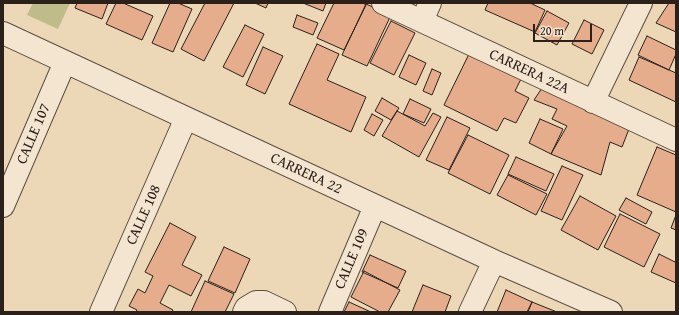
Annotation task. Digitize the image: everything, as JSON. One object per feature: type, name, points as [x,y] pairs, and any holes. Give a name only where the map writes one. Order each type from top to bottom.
[{"type":"street","name":"CARRERA 22A","points":[[383,3],[426,12],[593,102],[676,140]]},
{"type":"street","points":[[593,102],[641,3]]},
{"type":"street","name":"CARRERA 22","points":[[3,33],[494,261],[611,312]]},
{"type":"street","name":"CALLE 107","points":[[3,206],[65,62]]},
{"type":"street","name":"CALLE 108","points":[[101,312],[186,118]]},
{"type":"street","name":"CALLE 109","points":[[330,312],[375,206]]},
{"type":"street","points":[[470,312],[494,261]]},
{"type":"street","points":[[244,312],[246,308],[256,302],[264,302],[285,312]]},
{"type":"shaded area","points":[[33,3],[70,3],[58,29],[27,15]]},
{"type":"building","points":[[77,3],[108,3],[102,19],[75,8]]},
{"type":"building","points":[[116,3],[123,3],[153,16],[142,40],[106,24]]},
{"type":"building","points":[[170,3],[178,3],[192,9],[173,52],[152,43]]},
{"type":"building","points":[[205,3],[234,3],[204,61],[181,49]]},
{"type":"building","points":[[255,3],[268,3],[266,8]]},
{"type":"building","points":[[303,3],[326,3],[323,11]]},
{"type":"building","points":[[334,3],[363,3],[366,5],[344,50],[317,38]]},
{"type":"building","points":[[488,3],[530,3],[545,10],[535,32],[485,10]]},
{"type":"building","points":[[669,3],[676,3],[676,32],[656,23]]},
{"type":"building","points":[[366,4],[391,15],[367,66],[342,55]]},
{"type":"building","points":[[547,11],[569,23],[557,45],[535,33]]},
{"type":"building","points":[[297,15],[318,23],[313,35],[293,27]]},
{"type":"building","points":[[584,20],[604,30],[592,54],[572,44]]},
{"type":"building","points":[[391,21],[415,33],[394,75],[370,63]]},
{"type":"building","points":[[245,25],[264,34],[243,77],[223,67]]},
{"type":"building","points":[[647,36],[676,50],[676,54],[669,70],[638,55]]},
{"type":"building","points":[[317,44],[339,54],[327,80],[366,97],[351,132],[289,104]]},
{"type":"building","points":[[263,47],[283,56],[265,94],[246,85]]},
{"type":"building","points":[[470,52],[522,77],[515,91],[529,98],[516,123],[504,118],[497,131],[444,105]]},
{"type":"building","points":[[409,55],[426,63],[416,85],[399,77]]},
{"type":"building","points":[[639,57],[676,73],[676,102],[629,80]]},
{"type":"building","points":[[432,69],[441,73],[432,95],[423,91]]},
{"type":"building","points":[[542,88],[629,129],[622,147],[610,142],[601,175],[551,154],[567,126],[552,119],[557,109],[534,100]]},
{"type":"building","points":[[382,98],[399,108],[391,120],[375,111]]},
{"type":"building","points":[[410,99],[431,109],[424,123],[403,114]]},
{"type":"building","points":[[397,111],[425,126],[433,113],[441,117],[419,157],[382,136]]},
{"type":"building","points":[[372,114],[383,120],[374,136],[364,130]]},
{"type":"building","points":[[447,117],[470,128],[449,170],[426,160]]},
{"type":"building","points":[[540,119],[563,129],[551,154],[529,143]]},
{"type":"building","points":[[468,135],[509,155],[490,194],[448,173]]},
{"type":"building","points":[[657,147],[676,155],[676,212],[637,195]]},
{"type":"building","points":[[516,157],[554,174],[546,191],[508,174]]},
{"type":"building","points":[[562,166],[583,175],[562,220],[541,211]]},
{"type":"building","points":[[508,175],[547,194],[536,215],[497,195]]},
{"type":"building","points":[[580,196],[616,216],[598,250],[561,230]]},
{"type":"building","points":[[626,198],[652,212],[646,224],[619,210]]},
{"type":"building","points":[[620,214],[660,234],[644,267],[604,247]]},
{"type":"building","points":[[676,215],[676,230],[671,228]]},
{"type":"building","points":[[170,223],[196,237],[182,265],[202,275],[191,296],[169,285],[160,303],[173,310],[172,312],[136,312],[137,310],[129,306],[138,289],[145,293],[153,276],[145,272]]},
{"type":"building","points":[[224,247],[250,259],[235,293],[208,281]]},
{"type":"building","points":[[659,254],[675,262],[676,259],[676,283],[651,272]]},
{"type":"building","points":[[370,255],[406,271],[398,288],[362,272]]},
{"type":"building","points":[[364,271],[400,290],[388,312],[380,312],[351,297]]},
{"type":"building","points":[[205,281],[234,294],[225,312],[191,312]]},
{"type":"building","points":[[423,285],[451,296],[445,312],[412,312]]},
{"type":"building","points":[[506,290],[532,302],[527,312],[497,312]]},
{"type":"building","points":[[349,302],[371,312],[344,312]]},
{"type":"building","points":[[532,302],[557,312],[528,312]]}]
